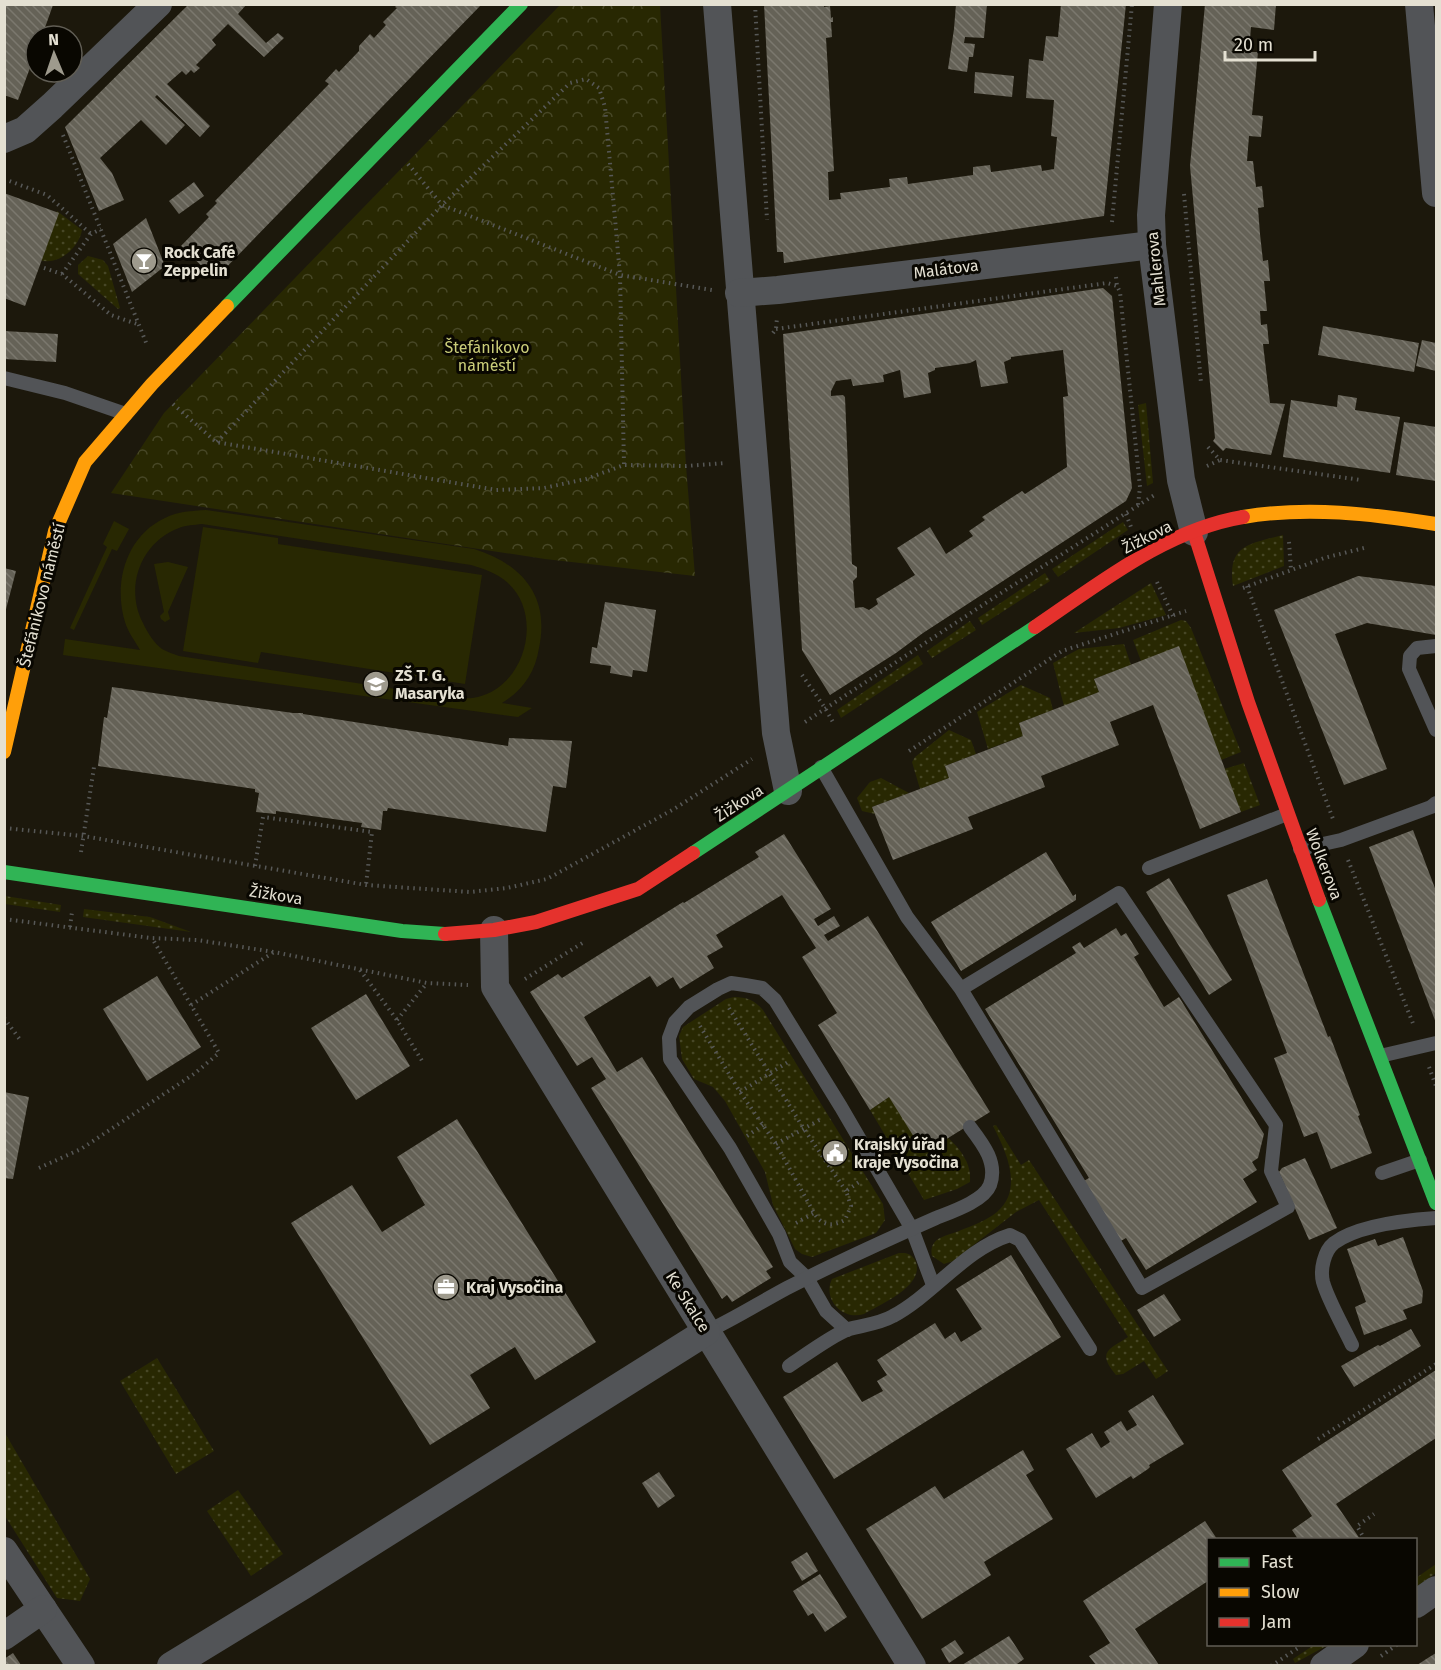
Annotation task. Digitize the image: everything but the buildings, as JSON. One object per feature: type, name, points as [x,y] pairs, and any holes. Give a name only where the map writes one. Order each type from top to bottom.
[{"type":"street","points":[[4,139],[25,130],[158,4]]},
{"type":"street","name":"Štefánikovo náměstí","points":[[4,752],[55,531],[85,462],[159,377],[520,4]]},
{"type":"street","points":[[717,4],[777,744],[788,791]]},
{"type":"street","name":"Mahlerova","points":[[1168,4],[1151,215],[1152,245],[1181,480],[1194,531]]},
{"type":"street","points":[[1419,4],[1437,193]]},
{"type":"street","name":"Malátova","points":[[739,293],[1152,245]]},
{"type":"street","name":"Žižkova","points":[[4,872],[402,931],[453,934],[495,930],[536,922],[638,889],[1143,555],[1194,531],[1236,518],[1288,511],[1370,514],[1437,524]]},
{"type":"street","name":"Wolkerova","points":[[1194,531],[1224,633],[1287,814],[1437,1203]]},
{"type":"street","points":[[495,930],[495,987]]},
{"type":"street","name":"Ke Skalce","points":[[495,987],[912,1665]]},
{"type":"street","points":[[171,1665],[312,1580],[706,1332]]},
{"type":"street","points":[[4,1551],[81,1665]]},
{"type":"street","points":[[1417,1603],[1437,1590]]},
{"type":"street","points":[[4,1636],[43,1609]]},
{"type":"street","points":[[1324,1665],[1352,1646]]},
{"type":"lane","points":[[4,378],[65,393],[126,414]]},
{"type":"lane","points":[[1437,646],[1417,648],[1410,656],[1409,669],[1437,730]]},
{"type":"lane","points":[[821,767],[907,917],[961,989],[1142,1288],[1288,1207],[1271,1171],[1276,1125],[1119,893],[961,989]]},
{"type":"lane","points":[[1300,849],[1341,840],[1437,803]]},
{"type":"lane","points":[[1149,868],[1287,814]]},
{"type":"lane","points":[[846,1330],[826,1311],[807,1278],[790,1262],[778,1234],[730,1148],[670,1059],[669,1038],[675,1022],[689,1007],[718,989],[731,983],[762,988],[775,1000],[912,1228],[933,1286]]},
{"type":"lane","points":[[1380,1056],[1437,1043]]},
{"type":"lane","points":[[706,1332],[730,1322],[807,1278],[912,1228],[972,1203],[990,1185],[992,1162],[970,1127]]},
{"type":"lane","points":[[1382,1173],[1420,1160]]},
{"type":"lane","points":[[1352,1346],[1323,1281],[1325,1254],[1333,1244],[1353,1234],[1383,1224],[1437,1218]]},
{"type":"lane","points":[[789,1366],[846,1330],[868,1326],[891,1318],[916,1302],[933,1286],[995,1240],[1010,1234],[1020,1240],[1090,1349]]},
{"type":"path","points":[[755,4],[767,223]]},
{"type":"path","points":[[1112,218],[1132,4]]},
{"type":"path","points":[[216,442],[442,205],[570,83],[586,79],[598,88],[605,107],[620,275],[624,465]]},
{"type":"path","points":[[392,138],[407,162],[442,205],[620,275],[739,293]]},
{"type":"path","points":[[65,139],[147,347]]},
{"type":"path","points":[[4,179],[47,195],[91,234]]},
{"type":"path","points":[[1186,211],[1201,384]]},
{"type":"path","points":[[62,274],[91,234],[101,229]]},
{"type":"path","points":[[44,268],[62,274],[111,315],[138,325]]},
{"type":"path","points":[[4,828],[83,837],[366,885],[470,892],[507,888],[547,879],[674,809],[777,744],[825,708],[1138,505],[1140,487],[1120,292],[1117,286],[1107,283],[776,329]]},
{"type":"path","points":[[159,377],[173,404],[216,442],[496,490],[544,488],[586,479],[624,465],[721,464],[753,458]]},
{"type":"path","points":[[1206,441],[1209,450],[1220,460],[1284,469]]},
{"type":"path","points":[[1373,548],[1324,558],[1247,586],[1341,840],[1422,1047]]},
{"type":"path","points":[[905,754],[1062,651],[1191,609]]},
{"type":"path","points":[[83,837],[94,768]]},
{"type":"path","points":[[255,866],[262,817],[372,832],[366,885]]},
{"type":"path","points":[[4,919],[151,938],[197,940],[274,952],[427,983],[495,987]]},
{"type":"path","points":[[39,1168],[81,1149],[194,1074],[219,1053],[151,938]]},
{"type":"path","points":[[190,1005],[274,952]]},
{"type":"path","points":[[359,969],[397,1020],[423,1064]]},
{"type":"path","points":[[397,1020],[427,983]]},
{"type":"path","points":[[689,1007],[740,1092],[776,1144],[814,1213],[822,1223],[829,1226],[845,1220],[851,1206],[846,1191],[804,1129],[718,989]]},
{"type":"path","points":[[4,1018],[21,1041]]},
{"type":"path","points":[[740,1092],[806,1052]]},
{"type":"path","points":[[776,1144],[804,1129]]},
{"type":"path","points":[[846,1191],[878,1171]]},
{"type":"path","points":[[1318,1439],[1437,1364]]},
{"type":"path","points":[[1364,1538],[1357,1526],[1374,1514]]},
{"type":"path","points":[[1271,1665],[1300,1646]]},
{"type":"green space","name":"Štefánikovo náměstí","points":[[560,5],[660,5],[686,466],[695,576],[545,559],[111,493],[164,413]]},
{"type":"green space","points":[[57,211],[82,230],[80,237],[67,254],[54,260],[40,260]]},
{"type":"green space","points":[[88,256],[103,260],[108,266],[120,308],[118,309],[78,274],[78,265]]},
{"type":"green space","points":[[1146,403],[1153,483],[1147,486],[1138,405]]},
{"type":"green space","points":[[206,510],[474,549],[506,563],[519,573],[536,598],[541,629],[537,657],[531,673],[522,686],[502,703],[532,708],[518,717],[63,655],[65,639],[140,650],[126,626],[122,607],[122,577],[132,549],[141,536],[165,518],[185,512]],"holes":[[[202,524],[471,565],[495,574],[508,583],[519,597],[525,613],[527,631],[518,665],[508,679],[494,690],[472,698],[455,698],[179,656],[156,644],[145,626],[135,595],[140,567],[155,544],[179,528]]]},
{"type":"green space","points":[[114,521],[129,529],[117,551],[112,549],[74,630],[70,628],[107,547],[103,544]]},
{"type":"green space","points":[[1123,522],[1128,530],[1058,577],[1052,569]]},
{"type":"green space","points":[[203,527],[278,538],[278,544],[482,575],[465,684],[261,652],[258,663],[183,651]]},
{"type":"green space","points":[[1283,535],[1284,566],[1233,586],[1232,572],[1237,554],[1251,544]]},
{"type":"green space","points":[[168,562],[188,567],[168,612],[170,619],[165,622],[160,616],[164,612],[154,564]]},
{"type":"green space","points":[[1045,573],[1050,581],[982,625],[978,618]]},
{"type":"green space","points":[[1151,583],[1166,615],[1119,628],[1074,633]]},
{"type":"green space","points":[[1181,620],[1186,621],[1191,628],[1241,752],[1221,760],[1191,679],[1141,661],[1133,640]]},
{"type":"green space","points":[[970,621],[976,630],[932,658],[927,651]]},
{"type":"green space","points":[[1124,644],[1131,665],[1094,679],[1099,692],[1064,706],[1053,663],[1079,649]]},
{"type":"green space","points":[[918,655],[923,664],[841,718],[837,710]]},
{"type":"green space","points":[[1021,685],[1050,698],[1053,710],[1019,723],[1023,736],[988,749],[977,712]]},
{"type":"green space","points":[[949,730],[971,740],[976,754],[945,766],[949,778],[920,789],[912,762],[915,757]]},
{"type":"green space","points":[[1244,763],[1260,805],[1241,812],[1224,769]]},
{"type":"green space","points":[[881,778],[909,793],[872,807],[875,814],[862,811],[857,798],[870,782]]},
{"type":"green space","points":[[5,896],[61,905],[60,912],[5,904]]},
{"type":"green space","points":[[84,909],[150,917],[191,932],[83,917]]},
{"type":"green space","points":[[734,997],[750,1000],[763,1010],[883,1204],[885,1220],[876,1233],[812,1257],[795,1249],[773,1205],[765,1172],[725,1101],[713,1087],[694,1079],[682,1059],[679,1036],[683,1027],[726,999]]},
{"type":"green space","points":[[889,1097],[928,1122],[954,1143],[969,1168],[970,1182],[924,1200],[870,1110]]},
{"type":"green space","points":[[996,1125],[1021,1165],[1029,1160],[1168,1371],[1156,1379],[1144,1361],[1123,1374],[1116,1375],[1110,1367],[1107,1352],[1128,1337],[1039,1200],[1016,1212],[953,1261],[944,1264],[932,1256],[931,1251],[936,1241],[988,1218],[1005,1203],[1010,1192],[1010,1170],[993,1126]]},
{"type":"green space","points":[[899,1253],[912,1256],[917,1269],[914,1278],[900,1293],[864,1314],[849,1314],[836,1307],[830,1294],[832,1279]]},
{"type":"green space","points":[[157,1358],[214,1451],[176,1474],[120,1381]]},
{"type":"green space","points":[[5,1433],[90,1579],[80,1601],[57,1598],[5,1516]]},
{"type":"green space","points":[[238,1490],[283,1554],[251,1576],[207,1511]]},
{"type":"green space","points":[[1436,1564],[1436,1573],[1417,1586],[1417,1577]]},
{"type":"green space","points":[[1312,1646],[1326,1646],[1295,1663],[1293,1659]]},
{"type":"traffic: fast","points":[[227,306],[521,4]]},
{"type":"traffic: fast","points":[[693,853],[1035,627]]},
{"type":"traffic: fast","points":[[4,872],[402,931],[445,934]]},
{"type":"traffic: fast","points":[[1319,900],[1436,1203]]},
{"type":"traffic: slow","points":[[4,752],[55,531],[85,462],[152,384],[227,306]]},
{"type":"traffic: slow","points":[[1243,517],[1316,512],[1364,514],[1436,524]]},
{"type":"traffic: jam","points":[[1035,627],[1108,577],[1160,546],[1214,524],[1243,517]]},
{"type":"traffic: jam","points":[[1194,532],[1248,702],[1319,900]]},
{"type":"traffic: jam","points":[[445,934],[494,930],[536,922],[638,889],[693,853]]},
{"type":"place","name":"Rock Café Zeppelin","points":[[144,261]]},
{"type":"place","name":"ZŠ T. G. Masaryka","points":[[376,684]]},
{"type":"place","name":"Krajský úřad kraje Vysočina","points":[[835,1153]]},
{"type":"place","name":"Kraj Vysočina","points":[[446,1287]]}]
